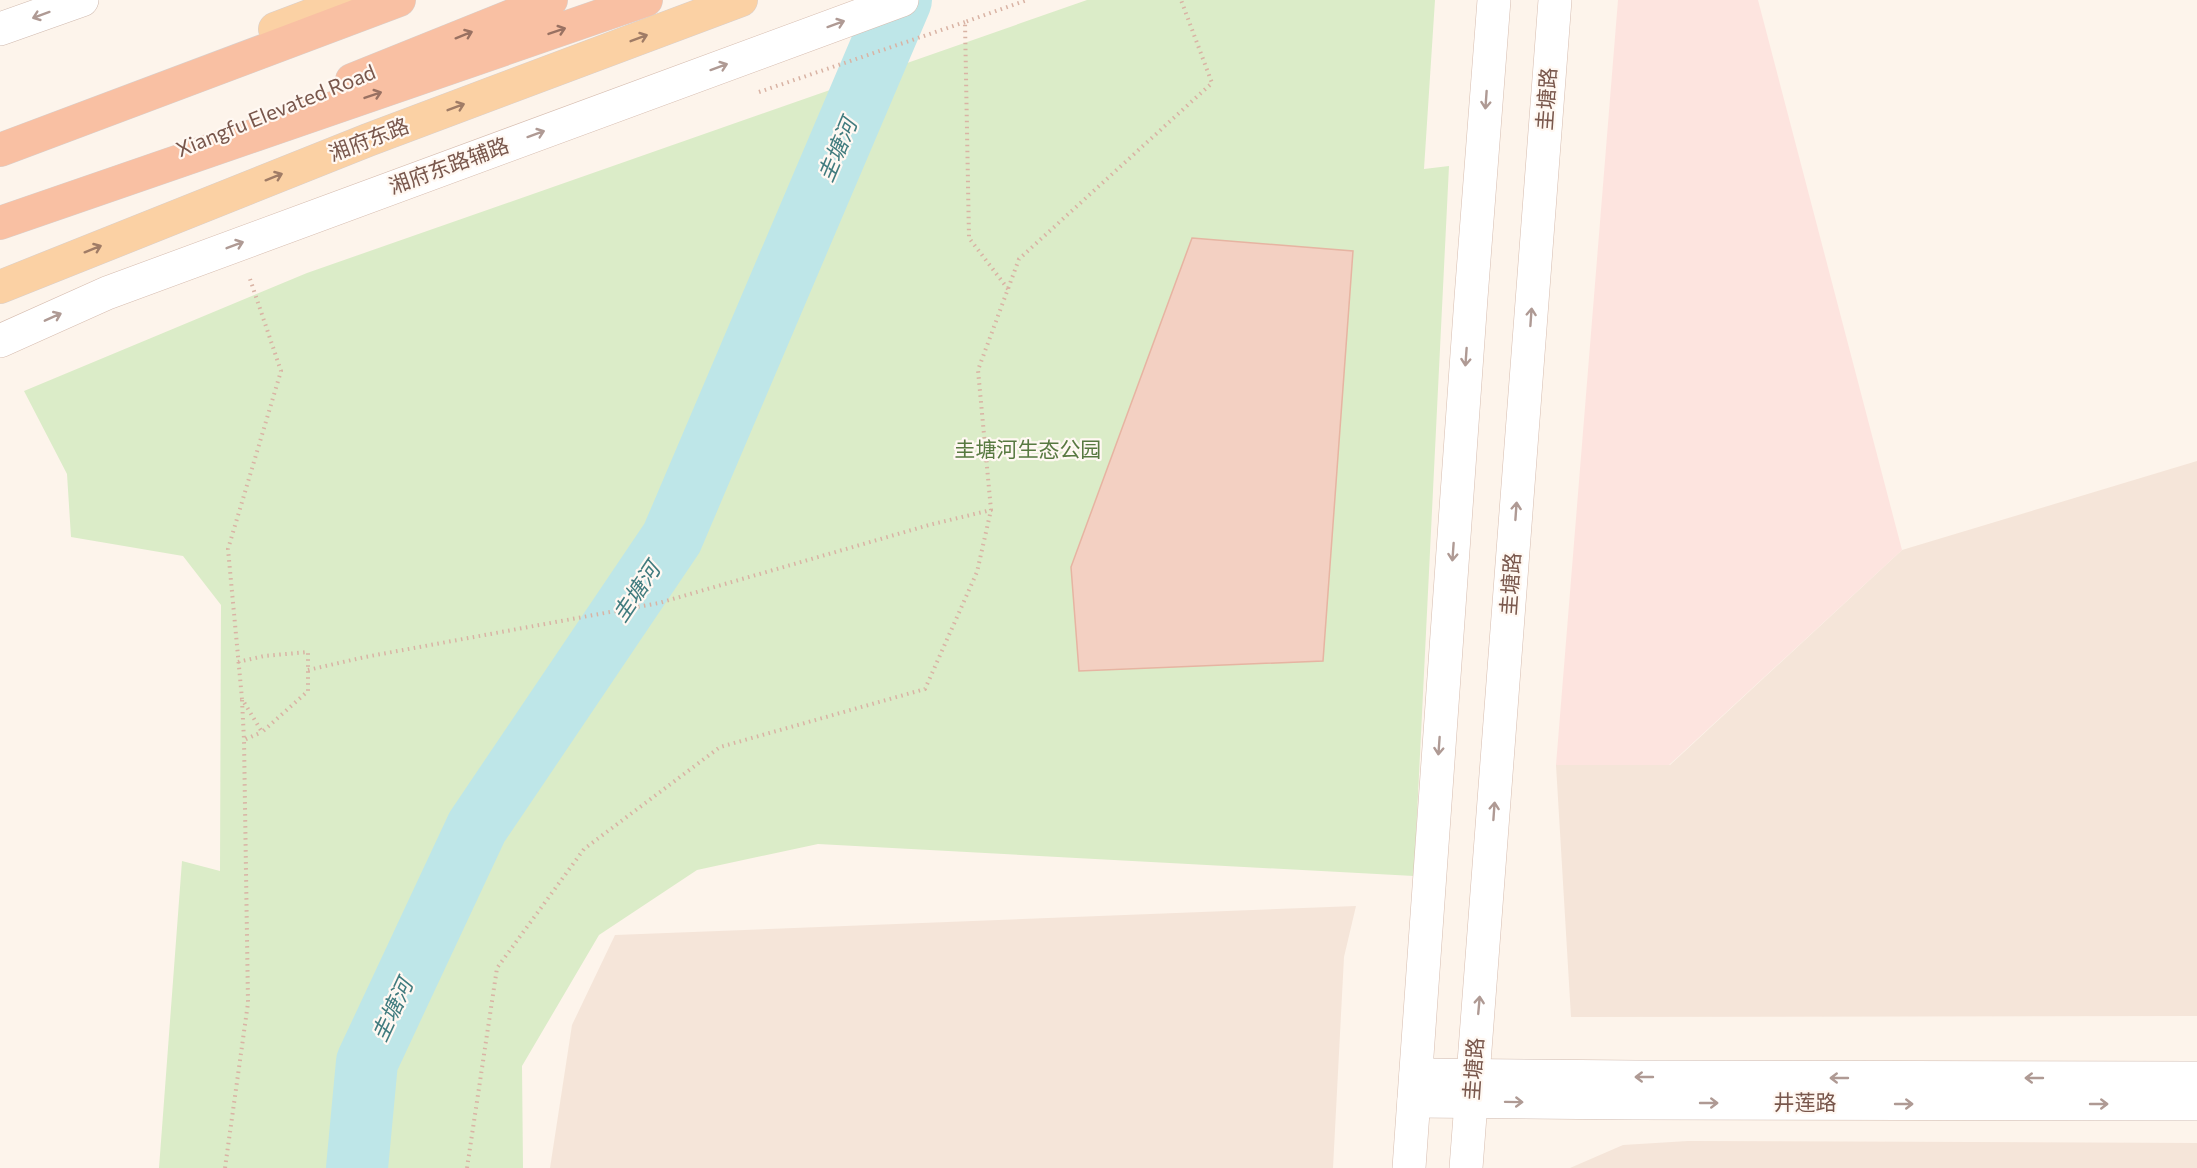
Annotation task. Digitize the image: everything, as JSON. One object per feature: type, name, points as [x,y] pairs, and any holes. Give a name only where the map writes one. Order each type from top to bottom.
[{"type":"highway","points":[[0,150],[399,0]]},
{"type":"highway","name":"Xiangfu Elevated Road","points":[[0,222],[551,0]]},
{"type":"highway","points":[[0,222],[646,0]]},
{"type":"main road","points":[[0,29],[82,0]]},
{"type":"main road","points":[[0,135],[351,0]]},
{"type":"main road","name":"湘府东路","points":[[0,287],[368,140],[741,0]]},
{"type":"main road","name":"湘府东路辅路","points":[[0,341],[107,293],[902,0]]},
{"type":"main road","points":[[1477,0],[1490,55]]},
{"type":"main road","points":[[1409,1168],[1494,0]]},
{"type":"main road","name":"圭塘路","points":[[1467,1168],[1555,0]]},
{"type":"main road","name":"井莲路","points":[[1415,1088],[2197,1078]]},
{"type":"main road","name":"井莲路","points":[[1473,1088],[2197,1104]]},
{"type":"path","points":[[751,94],[1027,0]]},
{"type":"path","points":[[467,1168],[497,968],[584,849],[720,747],[925,689],[977,572],[991,510],[978,370],[1019,260],[1212,83],[1181,0]]},
{"type":"path","points":[[965,22],[969,238],[1008,290]]},
{"type":"path","points":[[225,1168],[248,1003],[244,740],[228,549],[281,371],[249,275]]},
{"type":"path","points":[[308,670],[365,657],[659,603],[929,525],[991,510]]},
{"type":"path","points":[[238,662],[264,656],[308,652],[308,692],[262,732],[244,740]]},
{"type":"path","points":[[242,699],[262,732]]},
{"type":"shaded area","points":[[1618,0],[1758,0],[1902,550],[1669,765],[1556,765]]},
{"type":"shaded area","points":[[2197,461],[2197,1016],[1571,1017],[1556,765],[1670,765],[1902,550]]},
{"type":"shaded area","points":[[1356,906],[1344,957],[1333,1168],[550,1168],[572,1025],[615,935]]},
{"type":"shaded area","points":[[1688,1141],[2197,1143],[2197,1168],[1570,1168],[1623,1145]]},
{"type":"green space","name":"圭塘河生态公园","points":[[1087,0],[1435,0],[1424,169],[1449,166],[1414,876],[818,844],[697,870],[599,935],[522,1066],[523,1168],[159,1168],[182,861],[220,871],[221,605],[183,556],[71,537],[67,474],[24,391],[307,273]]},
{"type":"building","points":[[1192,238],[1353,251],[1323,661],[1079,671],[1071,567]]},
{"type":"waterway","name":"圭塘河","points":[[357,1168],[367,1062],[477,827],[672,538],[901,0]]}]
